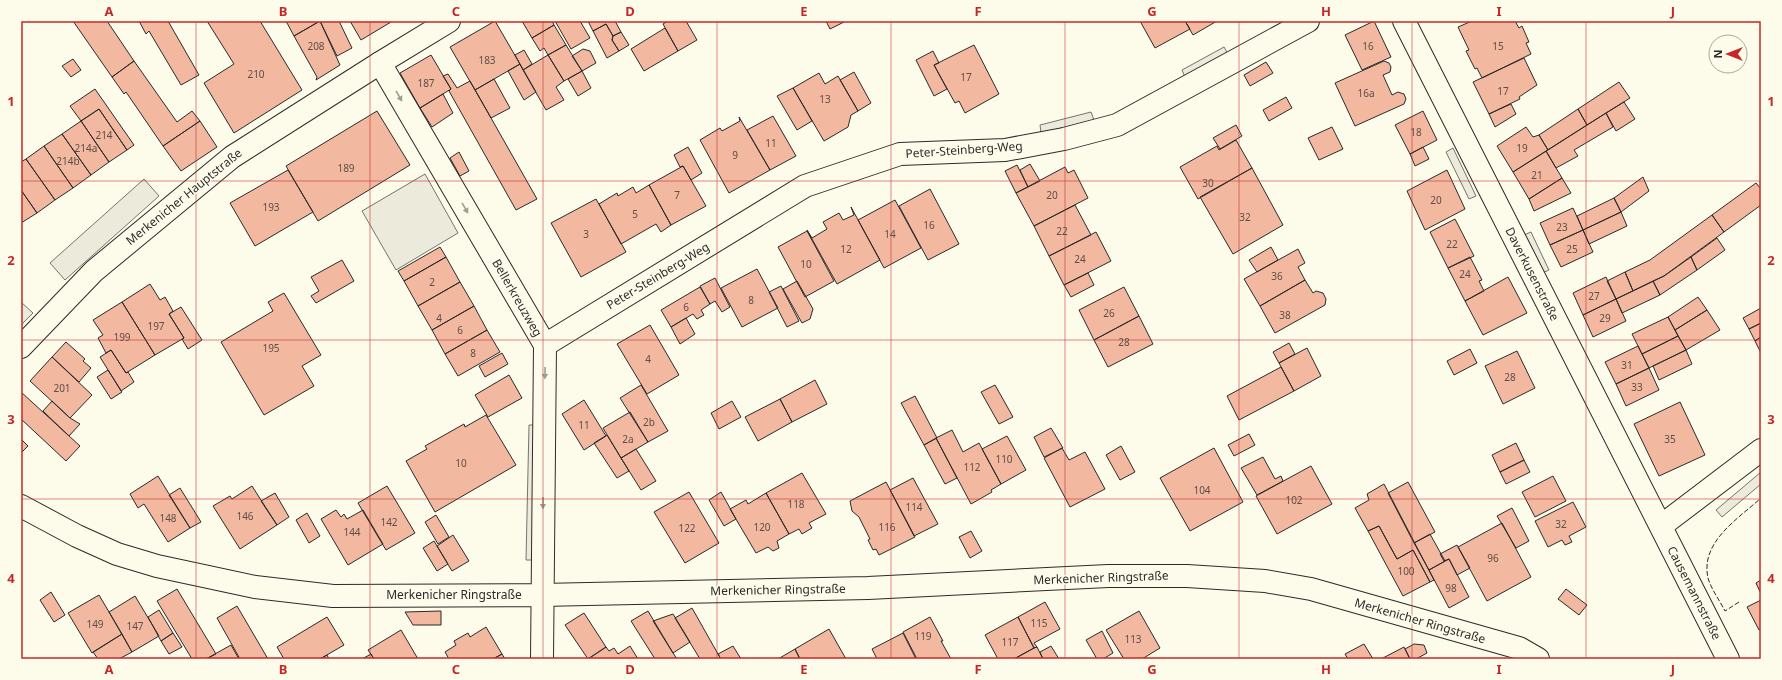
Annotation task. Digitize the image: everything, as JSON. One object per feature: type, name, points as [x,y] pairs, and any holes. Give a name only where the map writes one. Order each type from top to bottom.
[{"type":"street","name":"Merkenicher Hauptstraße","points":[[21,347],[94,271],[232,157],[449,21]]},
{"type":"street","name":"Peter-Steinberg-Weg","points":[[545,345],[805,186],[900,154],[1005,150],[1064,139],[1117,125],[1308,21]]},
{"type":"street","name":"Daverkusenstraße","points":[[1404,21],[1661,526]]},
{"type":"street","name":"Bellerkreuzweg","points":[[380,63],[545,345],[542,659]]},
{"type":"street","points":[[1661,526],[1761,450]]},
{"type":"street","name":"Merkenicher Ringstraße","points":[[21,506],[77,536],[117,554],[157,566],[255,587],[333,596],[542,595],[868,588],[1108,576],[1187,576],[1265,581],[1311,589],[1519,648],[1538,659]]},
{"type":"street","name":"Causemannstraße","points":[[1661,526],[1728,659]]},
{"type":"shaded area","points":[[1224,47],[1228,54],[1185,77],[1182,70]]},
{"type":"shaded area","points":[[1091,112],[1094,120],[1041,133],[1040,125]]},
{"type":"shaded area","points":[[1453,148],[1476,196],[1469,199],[1446,152]]},
{"type":"shaded area","points":[[425,174],[458,233],[396,270],[362,211]]},
{"type":"shaded area","points":[[144,179],[159,196],[65,280],[50,263]]},
{"type":"shaded area","points":[[1531,232],[1549,270],[1542,273],[1524,235]]},
{"type":"shaded area","points":[[21,302],[33,313],[21,325]]},
{"type":"shaded area","points":[[529,425],[538,425],[535,560],[526,560]]},
{"type":"shaded area","points":[[1761,472],[1761,484],[1722,517],[1716,510]]},
{"type":"building","points":[[73,21],[107,21],[134,61],[112,77]]},
{"type":"building","points":[[139,21],[168,21],[199,75],[181,85],[149,31],[146,34]]},
{"type":"building","points":[[207,21],[260,21],[302,90],[234,133],[204,83],[234,64]]},
{"type":"building","points":[[286,21],[320,21],[294,36]]},
{"type":"building","points":[[320,21],[339,21],[352,48],[337,56]]},
{"type":"building","points":[[320,21],[340,65],[316,80],[317,77],[294,36]]},
{"type":"building","points":[[350,21],[391,21],[391,22],[361,40]]},
{"type":"building","points":[[495,21],[520,64],[475,90],[450,47]]},
{"type":"building","points":[[522,21],[552,21],[554,25],[532,38]]},
{"type":"building","points":[[555,21],[580,21],[590,38],[571,49]]},
{"type":"building","points":[[588,21],[615,21],[621,32],[613,36],[606,24],[593,31]]},
{"type":"building","points":[[668,21],[686,21],[697,40],[678,51],[663,24]]},
{"type":"building","points":[[826,21],[846,21],[830,29]]},
{"type":"building","points":[[1140,21],[1185,21],[1190,29],[1155,48]]},
{"type":"building","points":[[1185,21],[1217,21],[1193,35]]},
{"type":"building","points":[[1374,21],[1391,57],[1362,70],[1345,35]]},
{"type":"building","points":[[1472,21],[1515,21],[1519,28],[1522,26],[1529,42],[1526,43],[1531,54],[1482,78],[1477,68],[1475,69],[1466,51],[1469,50],[1458,27]]},
{"type":"building","points":[[606,24],[613,36],[612,40],[619,51],[607,58],[593,31]]},
{"type":"building","points":[[554,25],[566,45],[548,55],[544,48],[540,51],[532,38]]},
{"type":"building","points":[[665,28],[678,51],[644,71],[631,49]]},
{"type":"building","points":[[621,32],[629,45],[619,51],[612,40],[613,36]]},
{"type":"building","points":[[566,45],[582,71],[564,81],[548,55]]},
{"type":"building","points":[[974,45],[999,94],[965,113],[959,101],[955,103],[934,65]]},
{"type":"building","points":[[583,49],[590,51],[596,63],[582,71],[572,56]]},
{"type":"building","points":[[524,50],[532,64],[523,70],[515,55]]},
{"type":"building","points":[[933,51],[939,63],[934,65],[947,89],[934,96],[916,60]]},
{"type":"building","points":[[431,55],[451,89],[420,108],[400,73]]},
{"type":"building","points":[[548,55],[564,81],[556,87],[564,100],[546,110],[523,70]]},
{"type":"building","points":[[1524,58],[1537,85],[1519,97],[1520,99],[1489,114],[1473,82]]},
{"type":"building","points":[[73,59],[81,70],[71,77],[62,66]]},
{"type":"building","points":[[134,61],[177,122],[192,111],[200,121],[163,146],[126,92],[124,94],[112,77]]},
{"type":"building","points":[[1384,61],[1389,63],[1391,67],[1390,72],[1383,75],[1392,95],[1398,92],[1404,94],[1406,99],[1404,104],[1355,126],[1335,83]]},
{"type":"building","points":[[1266,62],[1273,73],[1250,86],[1244,75]]},
{"type":"building","points":[[520,64],[536,92],[524,100],[508,71]]},
{"type":"building","points":[[582,71],[591,88],[578,96],[568,79]]},
{"type":"building","points":[[854,72],[871,103],[858,111],[840,80]]},
{"type":"building","points":[[819,73],[825,84],[838,76],[858,111],[851,115],[848,127],[824,141],[793,88]]},
{"type":"building","points":[[448,74],[457,88],[470,81],[537,199],[516,210],[449,91],[451,89],[443,76]]},
{"type":"building","points":[[494,79],[510,108],[491,118],[475,90]]},
{"type":"building","points":[[1619,82],[1630,98],[1587,125],[1578,109]]},
{"type":"building","points":[[793,88],[812,121],[797,130],[777,96]]},
{"type":"building","points":[[95,89],[134,145],[127,150],[99,109],[81,121],[70,106]]},
{"type":"building","points":[[443,94],[453,113],[432,127],[420,108]]},
{"type":"building","points":[[1286,97],[1292,108],[1269,121],[1263,110]]},
{"type":"building","points":[[1624,102],[1635,119],[1616,131],[1606,113]]},
{"type":"building","points":[[1511,104],[1516,114],[1495,127],[1489,114]]},
{"type":"building","points":[[99,109],[127,150],[109,162],[81,121]]},
{"type":"building","points":[[1578,109],[1587,125],[1548,150],[1539,135]]},
{"type":"building","points":[[377,111],[410,165],[318,221],[286,166]]},
{"type":"building","points":[[1423,111],[1437,140],[1410,154],[1395,125]]},
{"type":"building","points":[[1606,113],[1613,127],[1574,150],[1578,156],[1556,168],[1546,151]]},
{"type":"building","points":[[773,116],[796,156],[770,170],[747,130]]},
{"type":"building","points":[[739,117],[770,170],[729,193],[700,140],[720,128],[722,131],[740,121]]},
{"type":"building","points":[[81,121],[109,162],[91,175],[62,134]]},
{"type":"building","points":[[200,121],[217,147],[181,171],[163,146]]},
{"type":"building","points":[[1236,125],[1242,136],[1220,149],[1213,138]]},
{"type":"building","points":[[1332,127],[1343,149],[1319,160],[1308,138]]},
{"type":"building","points":[[1526,127],[1533,137],[1539,135],[1548,150],[1513,172],[1497,146]]},
{"type":"building","points":[[62,134],[91,175],[73,188],[44,146]]},
{"type":"building","points":[[1236,140],[1252,168],[1198,199],[1180,167],[1217,146],[1219,150]]},
{"type":"building","points":[[44,146],[73,188],[55,200],[26,159]]},
{"type":"building","points":[[688,147],[702,173],[691,180],[683,166],[680,167],[674,155]]},
{"type":"building","points":[[1423,147],[1429,159],[1415,166],[1410,154]]},
{"type":"building","points":[[1546,151],[1562,178],[1529,199],[1513,172]]},
{"type":"building","points":[[459,152],[469,171],[460,176],[450,158]]},
{"type":"building","points":[[26,159],[55,200],[37,213],[21,190],[21,162]]},
{"type":"building","points":[[1030,164],[1040,181],[1028,187],[1020,170]]},
{"type":"building","points":[[1017,165],[1028,187],[1016,193],[1005,171]]},
{"type":"building","points":[[683,166],[706,206],[671,225],[649,185]]},
{"type":"building","points":[[1065,167],[1068,173],[1074,170],[1088,198],[1034,226],[1016,193]]},
{"type":"building","points":[[1252,168],[1283,225],[1233,254],[1200,197]]},
{"type":"building","points":[[288,170],[313,212],[255,246],[230,203]]},
{"type":"building","points":[[1447,170],[1465,209],[1425,230],[1407,191]]},
{"type":"building","points":[[1643,177],[1649,191],[1621,212],[1614,198]]},
{"type":"building","points":[[1562,178],[1571,193],[1534,211],[1529,199]]},
{"type":"building","points":[[1756,183],[1761,189],[1761,205],[1724,232],[1712,215]]},
{"type":"building","points":[[649,185],[671,225],[661,232],[656,224],[621,244],[599,204],[617,193],[618,196],[633,187],[636,193]]},
{"type":"building","points":[[930,189],[959,244],[928,260],[899,206]]},
{"type":"building","points":[[21,190],[37,213],[21,223]]},
{"type":"building","points":[[1614,198],[1621,212],[1583,230],[1577,216]]},
{"type":"building","points":[[596,199],[626,252],[581,277],[551,223]]},
{"type":"building","points":[[895,200],[921,248],[884,268],[858,220]]},
{"type":"building","points":[[1075,205],[1091,235],[1049,256],[1034,226]]},
{"type":"building","points":[[851,207],[880,260],[837,284],[807,230],[812,238],[827,229],[823,222],[839,213],[843,220],[854,215]]},
{"type":"building","points":[[1573,208],[1583,230],[1550,245],[1540,223]]},
{"type":"building","points":[[1621,212],[1627,226],[1589,244],[1583,230]]},
{"type":"building","points":[[1712,215],[1724,232],[1664,276],[1633,291],[1625,272],[1650,260]]},
{"type":"building","points":[[1455,219],[1474,256],[1448,268],[1430,232]]},
{"type":"building","points":[[1583,230],[1593,252],[1561,267],[1550,245]]},
{"type":"building","points":[[807,231],[834,281],[805,297],[778,247]]},
{"type":"building","points":[[1096,232],[1111,261],[1064,285],[1049,256]]},
{"type":"building","points":[[1717,238],[1725,250],[1697,270],[1691,257]]},
{"type":"building","points":[[440,247],[446,257],[404,281],[398,271]]},
{"type":"building","points":[[1271,247],[1278,260],[1257,272],[1249,260]]},
{"type":"building","points":[[1298,249],[1305,263],[1298,267],[1305,280],[1260,306],[1244,279]]},
{"type":"building","points":[[446,257],[460,282],[418,306],[404,281]]},
{"type":"building","points":[[1470,257],[1482,280],[1479,281],[1484,291],[1465,301],[1448,268]]},
{"type":"building","points":[[1691,257],[1697,270],[1660,295],[1653,281],[1664,276]]},
{"type":"building","points":[[342,260],[354,281],[316,303],[311,296],[319,291],[311,277]]},
{"type":"building","points":[[757,269],[778,308],[742,327],[721,288]]},
{"type":"building","points":[[1625,272],[1633,291],[1616,299],[1607,281]]},
{"type":"building","points":[[1088,273],[1094,285],[1071,297],[1064,285]]},
{"type":"building","points":[[1508,277],[1527,313],[1483,335],[1465,301]]},
{"type":"building","points":[[1606,277],[1616,299],[1583,315],[1573,293]]},
{"type":"building","points":[[715,278],[730,307],[722,312],[715,301],[710,304],[700,286]]},
{"type":"building","points":[[1305,280],[1313,293],[1316,291],[1323,293],[1326,299],[1325,305],[1275,333],[1260,306]]},
{"type":"building","points":[[797,281],[813,309],[810,319],[802,323],[783,289]]},
{"type":"building","points":[[1653,281],[1660,295],[1622,313],[1616,299]]},
{"type":"building","points":[[460,282],[474,306],[432,330],[418,306]]},
{"type":"building","points":[[150,284],[160,300],[165,297],[173,311],[169,314],[184,338],[155,355],[122,302]]},
{"type":"building","points":[[781,286],[799,321],[787,327],[769,292]]},
{"type":"building","points":[[700,287],[710,304],[701,310],[704,315],[697,319],[693,314],[671,327],[661,310]]},
{"type":"building","points":[[1124,287],[1139,316],[1094,340],[1079,310]]},
{"type":"building","points":[[284,293],[321,355],[302,366],[314,386],[264,415],[221,342],[273,311],[268,302]]},
{"type":"building","points":[[1698,297],[1707,310],[1675,330],[1668,317]]},
{"type":"building","points":[[1616,299],[1626,321],[1593,337],[1583,315]]},
{"type":"building","points":[[122,302],[155,355],[126,373],[111,350],[106,353],[98,338],[103,335],[93,320]]},
{"type":"building","points":[[474,306],[487,330],[445,354],[432,330]]},
{"type":"building","points":[[181,307],[202,340],[188,349],[182,339],[184,338],[169,314]]},
{"type":"building","points":[[1761,308],[1761,323],[1749,329],[1743,318]]},
{"type":"building","points":[[1707,310],[1720,330],[1686,350],[1675,330]]},
{"type":"building","points":[[1139,316],[1153,344],[1108,367],[1094,340]]},
{"type":"building","points":[[1668,317],[1678,336],[1642,354],[1632,334]]},
{"type":"building","points":[[686,318],[695,334],[680,344],[671,327]]},
{"type":"building","points":[[1761,323],[1761,337],[1755,341],[1749,329]]},
{"type":"building","points":[[650,325],[679,375],[647,394],[617,344]]},
{"type":"building","points":[[487,330],[500,352],[458,376],[445,354]]},
{"type":"building","points":[[1678,336],[1686,350],[1649,368],[1642,354]]},
{"type":"building","points":[[1761,337],[1761,353],[1755,341]]},
{"type":"building","points":[[66,342],[85,359],[83,361],[91,368],[79,382],[52,357]]},
{"type":"building","points":[[1289,343],[1295,354],[1279,363],[1273,352]]},
{"type":"building","points":[[1638,346],[1649,368],[1616,384],[1605,362]]},
{"type":"building","points":[[1307,348],[1321,376],[1294,391],[1279,363]]},
{"type":"building","points":[[1470,349],[1477,363],[1454,375],[1447,361]]},
{"type":"building","points":[[111,350],[126,373],[128,372],[134,382],[121,391],[100,357]]},
{"type":"building","points":[[1686,350],[1692,364],[1659,380],[1653,366]]},
{"type":"building","points":[[1517,351],[1535,388],[1503,404],[1485,366]]},
{"type":"building","points":[[502,353],[508,364],[485,377],[479,366]]},
{"type":"building","points":[[52,357],[92,395],[70,418],[30,381]]},
{"type":"building","points":[[1281,367],[1294,391],[1239,420],[1227,396]]},
{"type":"building","points":[[1649,368],[1659,390],[1626,406],[1616,384]]},
{"type":"building","points":[[108,370],[122,392],[111,399],[97,377]]},
{"type":"building","points":[[509,375],[522,398],[488,417],[475,395]]},
{"type":"building","points":[[815,380],[827,404],[792,422],[780,399]]},
{"type":"building","points":[[641,385],[668,431],[648,442],[620,398]]},
{"type":"building","points":[[995,385],[1013,417],[999,424],[981,392]]},
{"type":"building","points":[[21,392],[80,446],[66,461],[21,419]]},
{"type":"building","points":[[915,396],[937,438],[924,445],[901,403]]},
{"type":"building","points":[[780,399],[792,422],[758,441],[745,417]]},
{"type":"building","points":[[584,400],[606,436],[584,450],[562,414]]},
{"type":"building","points":[[52,401],[70,418],[80,424],[69,436],[43,411]]},
{"type":"building","points":[[732,401],[741,417],[719,429],[711,413]]},
{"type":"building","points":[[1680,402],[1705,455],[1659,476],[1634,424]]},
{"type":"building","points":[[630,412],[648,442],[621,458],[603,428]]},
{"type":"building","points":[[486,415],[516,465],[435,512],[406,461],[427,449],[425,446],[464,424],[465,427]]},
{"type":"building","points":[[1051,428],[1063,448],[1044,457],[1034,437]]},
{"type":"building","points":[[952,430],[963,452],[979,443],[1001,484],[991,490],[992,492],[971,504],[936,438]]},
{"type":"building","points":[[1249,434],[1255,445],[1234,456],[1228,445]]},
{"type":"building","points":[[607,435],[629,471],[617,478],[594,443]]},
{"type":"building","points":[[1007,436],[1026,470],[1001,484],[982,449]]},
{"type":"building","points":[[936,438],[957,478],[945,484],[924,445]]},
{"type":"building","points":[[21,439],[28,446],[21,453]]},
{"type":"building","points":[[1516,443],[1524,460],[1500,472],[1492,455]]},
{"type":"building","points":[[1121,446],[1135,472],[1120,480],[1106,455]]},
{"type":"building","points":[[1062,448],[1069,460],[1085,452],[1105,489],[1070,507],[1044,458]]},
{"type":"building","points":[[1214,448],[1243,502],[1190,531],[1160,478]]},
{"type":"building","points":[[636,449],[656,481],[641,490],[621,458]]},
{"type":"building","points":[[1263,457],[1275,479],[1281,476],[1283,481],[1257,495],[1241,468]]},
{"type":"building","points":[[1524,460],[1530,472],[1506,484],[1500,472]]},
{"type":"building","points":[[1311,466],[1332,504],[1277,534],[1256,496]]},
{"type":"building","points":[[802,473],[826,514],[809,523],[812,528],[802,534],[799,529],[789,534],[766,493]]},
{"type":"building","points":[[158,476],[190,528],[168,542],[144,504],[138,508],[130,494]]},
{"type":"building","points":[[1553,476],[1566,501],[1535,517],[1522,492]]},
{"type":"building","points":[[913,478],[938,524],[914,536],[890,490]]},
{"type":"building","points":[[886,482],[915,537],[879,555],[876,549],[873,550],[868,540],[870,539],[859,517],[852,511],[850,501]]},
{"type":"building","points":[[1408,482],[1435,532],[1414,543],[1388,493]]},
{"type":"building","points":[[1384,484],[1434,580],[1430,582],[1413,550],[1397,559],[1379,526],[1368,531],[1355,508],[1369,500],[1367,494]]},
{"type":"building","points":[[252,486],[277,525],[240,549],[213,506],[230,496],[232,499]]},
{"type":"building","points":[[387,486],[415,533],[386,550],[358,503]]},
{"type":"building","points":[[180,488],[201,522],[190,528],[169,495]]},
{"type":"building","points":[[689,492],[719,543],[685,563],[654,512]]},
{"type":"building","points":[[721,492],[736,519],[724,526],[709,500]]},
{"type":"building","points":[[275,493],[289,517],[277,525],[261,501]]},
{"type":"building","points":[[766,493],[789,534],[777,541],[779,548],[773,551],[768,547],[756,553],[730,509],[746,500],[748,504]]},
{"type":"building","points":[[1573,502],[1586,527],[1569,536],[1572,542],[1565,545],[1562,540],[1548,547],[1535,521]]},
{"type":"building","points":[[1512,508],[1529,541],[1516,548],[1497,516]]},
{"type":"building","points":[[336,510],[341,517],[344,514],[347,519],[363,510],[383,544],[348,565],[321,519]]},
{"type":"building","points":[[307,513],[320,536],[309,543],[296,520]]},
{"type":"building","points":[[436,515],[449,537],[438,544],[425,522]]},
{"type":"building","points":[[1502,523],[1531,577],[1487,601],[1458,547]]},
{"type":"building","points":[[1379,526],[1397,559],[1413,550],[1430,582],[1403,596],[1368,531]]},
{"type":"building","points":[[971,531],[982,551],[970,558],[959,537]]},
{"type":"building","points":[[1430,534],[1445,561],[1429,570],[1414,543]]},
{"type":"building","points":[[453,535],[469,561],[452,571],[437,546]]},
{"type":"building","points":[[434,541],[448,564],[437,571],[423,548]]},
{"type":"building","points":[[1457,545],[1470,568],[1457,575],[1449,559],[1444,561],[1440,554]]},
{"type":"building","points":[[1449,559],[1469,597],[1449,608],[1429,570]]},
{"type":"building","points":[[1761,580],[1761,594],[1756,583]]},
{"type":"building","points":[[177,589],[216,654],[206,659],[192,659],[157,601]]},
{"type":"building","points":[[1566,589],[1587,605],[1579,615],[1558,599]]},
{"type":"building","points":[[51,592],[65,615],[54,622],[40,600]]},
{"type":"building","points":[[99,595],[122,634],[92,653],[68,613]]},
{"type":"building","points":[[135,596],[159,636],[132,652],[109,612]]},
{"type":"building","points":[[1761,600],[1761,629],[1759,630],[1747,607]]},
{"type":"building","points":[[1045,602],[1060,629],[1034,643],[1037,647],[1034,648],[1018,617]]},
{"type":"building","points":[[237,606],[268,659],[240,659],[217,618]]},
{"type":"building","points":[[692,608],[721,659],[700,659],[675,618]]},
{"type":"building","points":[[159,610],[173,633],[161,641],[148,617]]},
{"type":"building","points":[[441,611],[441,625],[413,625],[405,612]]},
{"type":"building","points":[[648,611],[677,659],[655,659],[631,621]]},
{"type":"building","points":[[1139,611],[1160,648],[1142,659],[1124,659],[1106,630]]},
{"type":"building","points":[[584,613],[606,647],[588,659],[565,625]]},
{"type":"building","points":[[673,614],[690,642],[673,653],[653,621]]},
{"type":"building","points":[[327,617],[344,645],[320,659],[284,659],[277,647]]},
{"type":"building","points":[[930,617],[951,659],[917,659],[903,632]]},
{"type":"building","points":[[1018,617],[1034,648],[1014,659],[998,659],[985,635]]},
{"type":"building","points":[[486,627],[502,654],[493,659],[449,659],[445,652],[456,645],[454,641],[468,633],[470,637]]},
{"type":"building","points":[[829,629],[846,659],[800,659],[795,649]]},
{"type":"building","points":[[401,630],[418,659],[374,659],[368,650]]},
{"type":"building","points":[[1102,631],[1113,653],[1103,659],[1097,659],[1086,640]]},
{"type":"building","points":[[173,633],[182,647],[169,654],[161,641]]},
{"type":"building","points":[[903,633],[916,659],[877,659],[872,649]]},
{"type":"building","points":[[122,634],[132,652],[119,659],[98,659],[93,652]]},
{"type":"building","points":[[1364,644],[1373,659],[1348,659],[1345,654]]},
{"type":"building","points":[[1414,644],[1424,645],[1427,653],[1416,659],[1410,659],[1405,649]]},
{"type":"building","points":[[231,645],[239,659],[206,659]]},
{"type":"building","points":[[630,646],[638,659],[588,659],[606,647],[609,651],[614,648],[618,654]]},
{"type":"building","points":[[733,646],[741,659],[721,659],[718,654]]},
{"type":"building","points":[[1051,646],[1059,659],[1043,659],[1040,652]]},
{"type":"building","points":[[1037,647],[1043,659],[1014,659],[1034,648]]},
{"type":"building","points":[[1404,647],[1410,659],[1381,659]]},
{"type":"building","points":[[795,649],[800,659],[778,659]]},
{"type":"building","points":[[371,654],[374,659],[362,659]]},
{"type":"building","points":[[502,654],[505,659],[493,659]]},
{"type":"building","points":[[327,655],[329,659],[320,659]]},
{"type":"fence","points":[[1739,602],[1725,611],[1709,582],[1707,565],[1715,542],[1723,532],[1761,498]]}]
